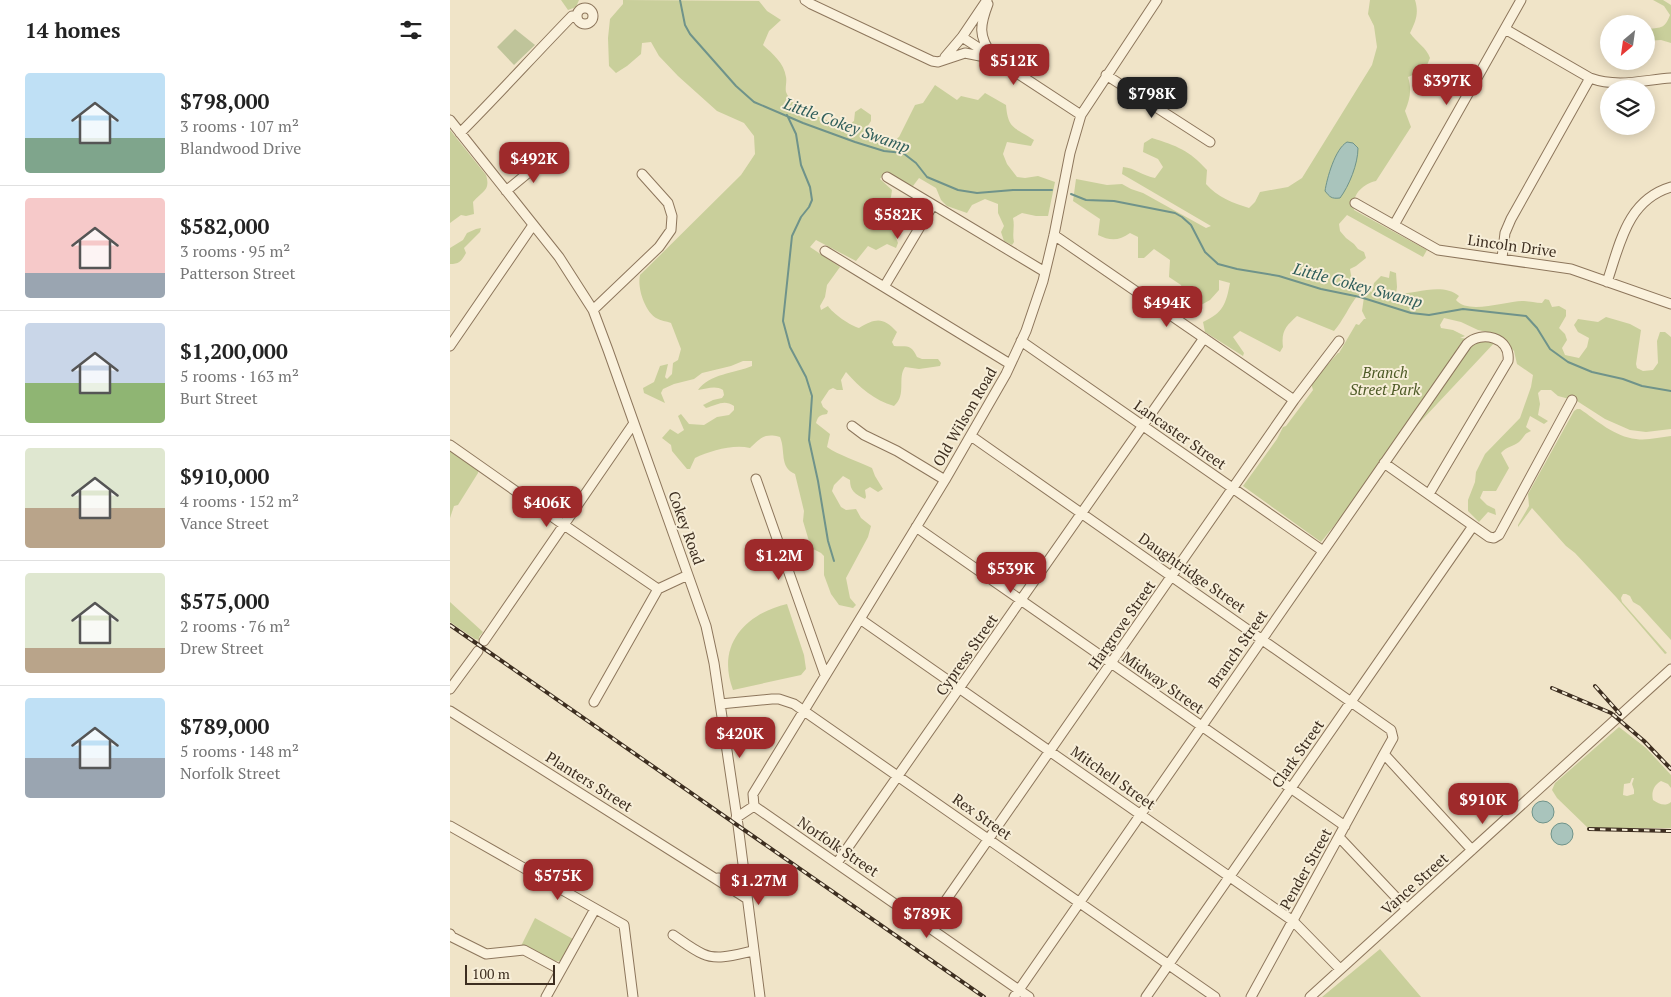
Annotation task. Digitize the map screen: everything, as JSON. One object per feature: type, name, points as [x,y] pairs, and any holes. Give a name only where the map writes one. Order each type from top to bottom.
[{"type":"street","points":[[805,0],[932,61],[938,62],[965,52],[995,59]]},
{"type":"street","points":[[943,59],[962,37],[988,0]]},
{"type":"street","points":[[988,0],[981,33],[986,46],[995,59]]},
{"type":"street","name":"Old Wilson Road","points":[[754,806],[753,794],[945,480],[1010,364],[1030,320],[1045,272],[1080,115],[1157,0]]},
{"type":"street","points":[[1394,225],[1521,0]]},
{"type":"street","points":[[460,133],[572,16],[576,16]]},
{"type":"street","points":[[1505,29],[1590,78],[1620,84],[1671,78]]},
{"type":"street","points":[[962,37],[1080,115]]},
{"type":"street","points":[[1106,75],[1210,142]]},
{"type":"street","points":[[1502,258],[1505,233],[1511,219],[1590,78]]},
{"type":"street","name":"Cokey Road","points":[[450,120],[569,271],[593,310],[603,334],[710,638],[760,997]]},
{"type":"street","points":[[506,191],[546,158]]},
{"type":"street","points":[[593,310],[659,247],[671,230],[672,216],[668,203],[642,174]]},
{"type":"street","points":[[886,178],[1045,272]]},
{"type":"street","points":[[1607,282],[1624,233],[1638,208],[1647,198],[1671,187]]},
{"type":"street","name":"Lincoln Drive","points":[[1355,203],[1438,250],[1571,269],[1671,304]]},
{"type":"street","points":[[884,287],[933,206]]},
{"type":"street","points":[[450,346],[533,225]]},
{"type":"street","points":[[1054,235],[1294,400]]},
{"type":"street","points":[[825,252],[1010,364]]},
{"type":"street","name":"Branch Street","points":[[1016,993],[1467,344],[1472,339],[1479,337],[1488,336],[1496,338],[1505,349],[1508,361],[1429,494]]},
{"type":"street","name":"Cypress Street","points":[[837,863],[1204,338]]},
{"type":"street","name":"Lancaster Street","points":[[1021,341],[1323,551]]},
{"type":"street","name":"Hargrove Street","points":[[928,926],[1234,489],[1294,400],[1339,341]]},
{"type":"street","points":[[1384,464],[1489,537],[1494,538],[1499,535],[1572,400]]},
{"type":"street","points":[[484,641],[634,423]]},
{"type":"street","points":[[852,426],[864,435],[896,451],[945,480]]},
{"type":"street","name":"Daughtridge Street","points":[[971,436],[1391,730],[1393,738],[1384,754]]},
{"type":"street","points":[[450,445],[658,589]]},
{"type":"street","points":[[756,479],[825,675]]},
{"type":"street","name":"Clark Street","points":[[1146,997],[1473,526]]},
{"type":"street","name":"Midway Street","points":[[916,527],[1344,826]]},
{"type":"street","points":[[594,702],[658,589],[688,575]]},
{"type":"street","name":"Mitchell Street","points":[[860,619],[1293,921],[1340,969]]},
{"type":"street","points":[[450,689],[478,651]]},
{"type":"street","name":"Vance Street","points":[[1310,997],[1671,670]]},
{"type":"street","name":"Rex Street","points":[[720,704],[779,699],[805,710],[1215,997]]},
{"type":"street","name":"Planters Street","points":[[450,712],[746,898]]},
{"type":"street","points":[[1384,754],[1472,850]]},
{"type":"street","name":"Pender Street","points":[[1251,997],[1384,754]]},
{"type":"street","points":[[736,818],[754,806]]},
{"type":"street","name":"Norfolk Street","points":[[754,806],[928,926],[1016,993],[1029,997]]},
{"type":"street","points":[[450,826],[624,925],[633,997]]},
{"type":"street","points":[[1339,837],[1407,909]]},
{"type":"street","name":"Planters Street","points":[[713,877],[726,880],[744,878]]},
{"type":"street","points":[[546,997],[595,909]]},
{"type":"street","points":[[450,934],[452,937],[486,954],[524,950],[561,970]]},
{"type":"street","points":[[672,935],[703,954],[712,956],[722,957],[754,951]]},
{"type":"green space","points":[[561,0],[579,0],[576,7],[568,10]]},
{"type":"green space","points":[[623,0],[759,1],[767,11],[781,20],[769,31],[763,45],[778,59],[783,67],[786,79],[786,92],[790,98],[813,114],[847,126],[854,121],[855,112],[861,108],[871,115],[871,121],[867,127],[892,142],[899,137],[915,105],[923,103],[935,85],[957,100],[961,96],[978,100],[985,93],[1006,105],[1011,124],[1034,140],[1031,146],[1007,142],[1003,154],[1007,164],[1017,177],[1038,176],[1055,182],[1048,216],[1022,213],[1013,218],[1014,242],[1012,245],[1004,241],[1001,232],[1004,226],[998,213],[998,204],[985,199],[972,205],[967,213],[947,206],[941,200],[936,188],[919,178],[913,186],[883,175],[880,179],[892,190],[891,197],[885,208],[883,220],[895,235],[898,243],[896,248],[887,244],[876,250],[868,246],[856,261],[816,240],[810,247],[840,267],[827,285],[825,297],[820,306],[821,310],[828,306],[842,319],[859,328],[875,321],[888,324],[897,332],[892,342],[894,346],[908,347],[913,350],[917,357],[922,359],[938,359],[941,363],[940,366],[919,369],[905,367],[900,397],[894,406],[868,393],[846,372],[841,380],[843,390],[833,388],[829,390],[821,402],[828,411],[827,414],[819,417],[816,423],[830,434],[827,447],[872,468],[883,489],[878,492],[870,487],[865,490],[865,499],[854,492],[850,480],[843,476],[834,485],[832,491],[841,507],[846,510],[856,509],[861,518],[871,526],[868,537],[846,578],[850,598],[856,605],[853,608],[839,605],[831,594],[824,575],[824,556],[811,548],[803,521],[804,511],[795,474],[790,471],[785,463],[780,437],[763,437],[750,448],[736,447],[708,453],[695,458],[690,469],[687,469],[672,451],[671,445],[662,438],[670,429],[678,434],[684,430],[678,416],[681,414],[689,424],[704,425],[717,417],[729,415],[734,410],[734,406],[730,404],[720,403],[706,408],[703,405],[722,398],[724,395],[723,390],[714,388],[698,390],[715,377],[752,366],[752,361],[743,361],[702,373],[694,379],[663,389],[661,393],[665,403],[644,393],[643,388],[654,382],[660,366],[668,364],[665,377],[667,379],[672,374],[673,363],[678,360],[681,349],[671,323],[656,318],[645,305],[639,280],[640,275],[741,175],[755,154],[754,136],[744,123],[717,111],[678,76],[659,56],[651,42],[642,43],[641,54],[616,73],[609,66],[608,38],[610,19],[623,4]]},
{"type":"green space","name":"Branch Street Park","points":[[1370,0],[1415,0],[1416,17],[1410,33],[1430,58],[1425,70],[1408,77],[1410,94],[1405,111],[1411,127],[1376,181],[1366,185],[1356,195],[1354,210],[1427,250],[1423,257],[1347,215],[1339,224],[1340,231],[1358,249],[1364,252],[1366,258],[1350,269],[1352,281],[1372,292],[1374,283],[1381,276],[1389,278],[1390,271],[1396,273],[1396,294],[1437,289],[1445,290],[1459,296],[1456,300],[1462,304],[1478,307],[1522,301],[1542,303],[1545,299],[1549,300],[1552,307],[1559,306],[1566,310],[1566,316],[1559,328],[1565,334],[1567,340],[1562,348],[1565,355],[1579,358],[1587,347],[1589,338],[1578,332],[1574,325],[1578,319],[1598,322],[1606,317],[1630,324],[1641,330],[1636,364],[1637,368],[1643,371],[1653,370],[1658,363],[1657,341],[1660,332],[1665,332],[1671,337],[1671,429],[1646,432],[1630,430],[1605,419],[1577,401],[1558,396],[1551,390],[1541,390],[1538,393],[1540,404],[1538,415],[1548,421],[1544,424],[1530,416],[1526,427],[1531,431],[1519,442],[1501,453],[1509,468],[1496,491],[1483,491],[1480,498],[1487,505],[1495,509],[1496,515],[1488,512],[1479,522],[1468,511],[1468,500],[1475,482],[1476,472],[1485,454],[1520,418],[1531,387],[1533,375],[1517,364],[1514,351],[1502,338],[1461,322],[1444,318],[1440,325],[1441,328],[1453,330],[1465,336],[1460,338],[1496,341],[1378,467],[1367,485],[1321,542],[1243,486],[1277,439],[1283,427],[1286,426],[1313,390],[1311,383],[1339,353],[1356,324],[1359,325],[1366,319],[1362,311],[1364,297],[1358,295],[1334,331],[1297,316],[1285,329],[1283,347],[1280,352],[1240,331],[1233,337],[1244,353],[1243,356],[1205,332],[1203,322],[1210,319],[1222,307],[1227,297],[1230,283],[1219,280],[1219,290],[1210,300],[1201,305],[1184,295],[1181,285],[1169,277],[1170,260],[1154,249],[1144,258],[1138,258],[1138,237],[1130,233],[1122,238],[1114,239],[1098,235],[1100,219],[1073,201],[1076,179],[1107,185],[1122,184],[1143,193],[1206,228],[1211,226],[1122,174],[1123,167],[1155,178],[1163,167],[1158,159],[1143,152],[1144,143],[1152,138],[1176,146],[1188,153],[1207,170],[1206,184],[1210,189],[1226,199],[1249,208],[1255,202],[1260,192],[1288,187],[1302,178],[1372,65],[1377,47],[1374,26],[1368,14]]},
{"type":"green space","points":[[1653,0],[1663,0],[1671,5],[1671,43],[1655,40],[1655,28],[1666,24],[1670,15],[1664,6]]},
{"type":"green space","points":[[515,29],[535,45],[514,65],[497,47]]},
{"type":"green space","points":[[450,130],[486,175],[487,184],[485,190],[473,202],[474,214],[461,215],[450,223]]},
{"type":"green space","points":[[481,228],[480,232],[464,248],[466,253],[461,260],[458,263],[450,264],[450,248],[463,240],[467,233]]},
{"type":"green space","points":[[1580,409],[1613,432],[1628,438],[1645,440],[1671,436],[1671,640],[1640,606],[1633,602],[1630,596],[1623,594],[1621,598],[1622,602],[1667,653],[1665,654],[1616,597],[1532,508],[1518,527],[1529,506],[1528,494],[1574,411]]},
{"type":"green space","points":[[450,448],[478,469],[478,473],[458,505],[454,506],[450,518]]},
{"type":"green space","points":[[450,602],[483,632],[479,640],[450,622]]},
{"type":"green space","points":[[787,604],[804,655],[806,669],[801,675],[733,690],[728,659],[738,634],[758,615]]},
{"type":"green space","points":[[1619,727],[1646,748],[1671,775],[1671,788],[1668,784],[1661,781],[1655,787],[1652,794],[1653,800],[1660,804],[1664,805],[1671,802],[1671,828],[1588,828],[1557,798],[1552,790],[1555,783]],"holes":[[[1632,778],[1634,778],[1632,784],[1634,794],[1623,795],[1624,784],[1630,783]]]},
{"type":"green space","points":[[535,918],[573,939],[561,961],[552,960],[521,946]]},
{"type":"green space","points":[[1380,949],[1421,997],[1322,997]]},
{"type":"water","points":[[1347,142],[1353,143],[1358,148],[1356,161],[1350,181],[1340,198],[1333,198],[1325,191],[1328,179],[1335,157]]},
{"type":"water","points":[[1543,801],[1551,804],[1554,812],[1551,820],[1543,823],[1535,820],[1532,812],[1535,804]]},
{"type":"water","points":[[1562,823],[1570,826],[1573,834],[1570,842],[1562,845],[1554,842],[1551,834],[1554,826]]},
{"type":"waterway","name":"Little Cokey Swamp","points":[[680,0],[685,25],[690,34],[736,86],[754,102],[855,142],[884,151],[903,153],[916,163],[927,177],[958,190],[977,193],[1013,190],[1052,190]]},
{"type":"waterway","points":[[787,115],[796,134],[801,165],[810,187],[812,200],[792,236],[783,321],[790,347],[806,377],[812,396],[809,440],[828,541],[834,561]]},
{"type":"waterway","name":"Little Cokey Swamp","points":[[1071,194],[1086,200],[1114,201],[1175,213],[1191,225],[1205,252],[1218,264],[1279,276],[1321,289],[1360,297],[1411,313],[1429,315],[1463,309],[1526,316],[1537,328],[1550,349],[1568,362],[1592,372],[1623,379],[1642,386],[1671,391]]},
{"type":"railway","points":[[450,625],[984,997]]},
{"type":"railway","points":[[1595,686],[1620,714]]},
{"type":"railway","points":[[1552,688],[1611,713],[1644,741],[1671,769]]},
{"type":"railway","points":[[1589,829],[1671,831]]}]
